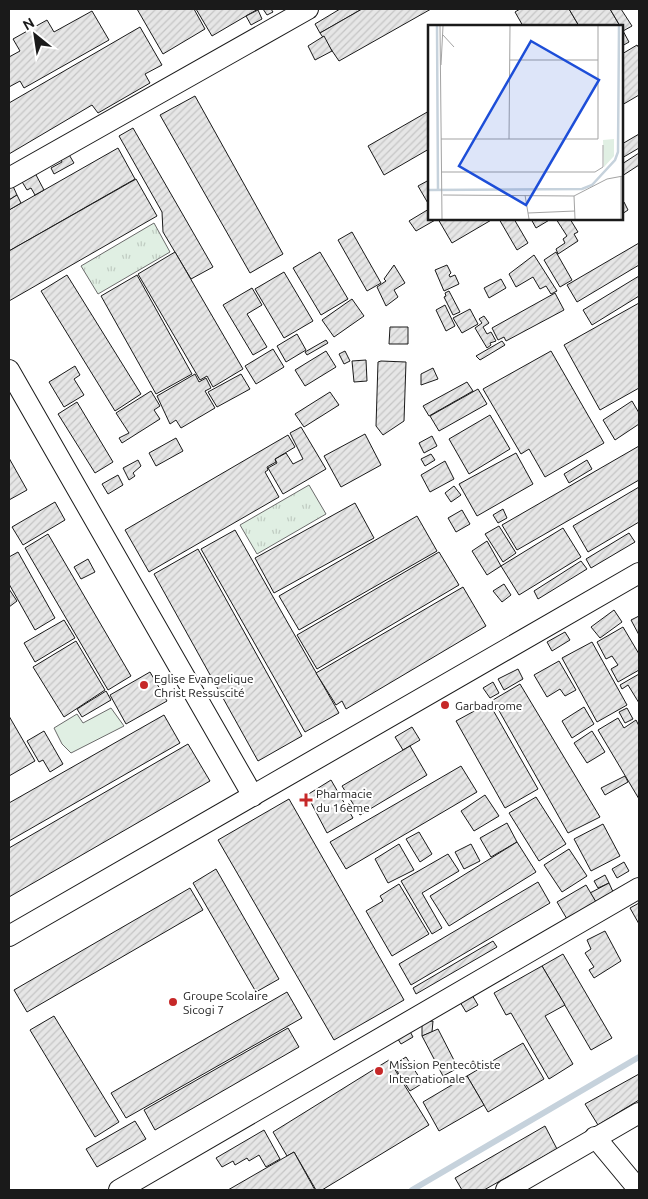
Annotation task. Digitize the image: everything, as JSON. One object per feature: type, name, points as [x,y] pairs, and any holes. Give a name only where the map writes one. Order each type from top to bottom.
[{"type":"street","points":[[9,178],[308,9]]},
{"type":"street","points":[[9,370],[253,796]]},
{"type":"street","points":[[9,936],[639,573]]},
{"type":"street","points":[[119,1190],[639,888]]},
{"type":"street","points":[[506,1190],[639,1113]]},
{"type":"street","points":[[595,1137],[639,1190]]},
{"type":"green space","points":[[154,223],[170,252],[98,294],[81,266]]},
{"type":"green space","points":[[309,485],[326,514],[257,554],[240,525]]},
{"type":"green space","points":[[111,708],[124,726],[71,753],[62,744],[54,728],[77,714],[83,723]]},
{"type":"building","points":[[137,9],[194,9],[205,29],[163,54]]},
{"type":"building","points":[[196,9],[258,9],[212,36]]},
{"type":"building","points":[[263,9],[271,9],[273,12],[267,15]]},
{"type":"building","points":[[340,9],[362,9],[320,33],[315,24]]},
{"type":"building","points":[[362,9],[431,9],[339,61],[320,33]]},
{"type":"building","points":[[520,9],[569,9],[578,25],[522,25],[515,12]]},
{"type":"building","points":[[569,9],[610,9],[619,25],[578,25]]},
{"type":"building","points":[[610,9],[621,9],[632,26],[623,31],[623,25],[619,25]]},
{"type":"building","points":[[258,10],[262,19],[251,25],[246,16]]},
{"type":"building","points":[[92,11],[109,40],[24,88],[20,81],[9,87],[9,57],[20,51],[13,39],[47,20],[54,32]]},
{"type":"building","points":[[140,27],[162,65],[145,74],[150,83],[98,113],[92,105],[9,154],[9,103]]},
{"type":"building","points":[[623,31],[629,42],[623,45]]},
{"type":"building","points":[[324,36],[332,51],[315,60],[308,46]]},
{"type":"building","points":[[637,45],[639,48],[639,95],[623,104],[623,53]]},
{"type":"building","points":[[195,96],[283,254],[250,273],[160,115]]},
{"type":"building","points":[[428,112],[428,150],[384,175],[368,146]]},
{"type":"building","points":[[133,128],[213,267],[191,279],[163,232],[162,212],[119,136]]},
{"type":"building","points":[[639,134],[639,148],[623,157],[623,143]]},
{"type":"building","points":[[118,148],[135,179],[9,251],[9,210]]},
{"type":"building","points":[[68,153],[74,163],[54,174],[51,168],[62,162],[60,157]]},
{"type":"building","points":[[639,153],[639,165],[623,175],[623,163]]},
{"type":"building","points":[[35,173],[44,190],[35,195],[31,188],[27,190],[21,180]]},
{"type":"building","points":[[136,179],[157,216],[9,301],[9,251]]},
{"type":"building","points":[[428,181],[428,203],[418,186]]},
{"type":"building","points":[[12,184],[17,195],[9,200],[9,186]]},
{"type":"building","points":[[17,195],[21,203],[9,210],[9,200]]},
{"type":"building","points":[[623,202],[628,210],[623,213]]},
{"type":"building","points":[[428,210],[428,220],[435,220],[416,231],[409,221]]},
{"type":"building","points":[[439,220],[491,220],[452,243]]},
{"type":"building","points":[[500,220],[515,220],[528,243],[517,250]]},
{"type":"building","points":[[532,220],[549,220],[536,228]]},
{"type":"building","points":[[557,220],[571,220],[578,232],[574,234],[578,241],[558,254],[556,249],[565,243],[563,239],[567,236]]},
{"type":"building","points":[[352,232],[381,283],[367,291],[338,240]]},
{"type":"building","points":[[639,243],[639,265],[577,302],[567,285]]},
{"type":"building","points":[[175,252],[243,369],[213,387],[207,376],[200,380],[138,274]]},
{"type":"building","points":[[320,252],[348,299],[321,315],[293,268]]},
{"type":"building","points":[[556,252],[572,280],[560,287],[544,260]]},
{"type":"building","points":[[534,255],[557,291],[551,294],[546,286],[540,289],[533,277],[516,287],[509,274]]},
{"type":"building","points":[[394,265],[405,283],[394,290],[398,297],[386,306],[377,287],[386,281],[384,279]]},
{"type":"building","points":[[447,265],[451,273],[450,277],[455,275],[459,284],[444,291],[435,270]]},
{"type":"building","points":[[284,272],[313,321],[284,338],[255,289]]},
{"type":"building","points":[[67,275],[141,394],[115,411],[41,291]]},
{"type":"building","points":[[137,275],[192,374],[156,394],[101,296]]},
{"type":"building","points":[[639,276],[639,296],[592,325],[583,310]]},
{"type":"building","points":[[501,279],[506,288],[489,298],[484,288]]},
{"type":"building","points":[[252,288],[262,305],[247,314],[267,347],[253,355],[223,305]]},
{"type":"building","points":[[449,291],[460,312],[453,315],[444,297],[446,296],[445,293]]},
{"type":"building","points":[[555,293],[564,310],[506,341],[504,337],[498,340],[492,328]]},
{"type":"building","points":[[352,299],[364,316],[334,337],[322,320]]},
{"type":"building","points":[[639,303],[639,388],[600,410],[564,345]]},
{"type":"building","points":[[445,305],[455,326],[446,331],[436,310]]},
{"type":"building","points":[[470,309],[478,324],[462,333],[453,318]]},
{"type":"building","points":[[484,316],[489,323],[483,327],[487,334],[491,332],[496,341],[490,343],[491,345],[487,348],[475,328],[482,323],[479,319]]},
{"type":"building","points":[[390,327],[408,327],[408,344],[389,344]]},
{"type":"building","points":[[297,334],[306,350],[286,362],[277,346]]},
{"type":"building","points":[[326,340],[328,343],[307,355],[305,352]]},
{"type":"building","points":[[502,341],[505,345],[480,360],[476,356]]},
{"type":"building","points":[[273,349],[284,367],[256,384],[245,366]]},
{"type":"building","points":[[326,351],[336,367],[305,386],[295,370]]},
{"type":"building","points":[[345,351],[350,361],[344,364],[339,354]]},
{"type":"building","points":[[551,351],[604,443],[545,477],[529,449],[521,454],[483,389]]},
{"type":"building","points":[[366,360],[367,381],[354,382],[352,361]]},
{"type":"building","points":[[378,362],[406,362],[404,421],[383,435],[376,426]]},
{"type":"building","points":[[75,366],[80,375],[74,379],[84,395],[64,407],[49,382]]},
{"type":"building","points":[[433,368],[438,379],[421,385],[421,374]]},
{"type":"building","points":[[195,374],[199,382],[206,378],[211,388],[205,391],[215,408],[181,428],[176,420],[170,424],[157,396]]},
{"type":"building","points":[[241,374],[250,389],[217,407],[208,392]]},
{"type":"building","points":[[467,382],[473,391],[429,416],[423,406]]},
{"type":"building","points":[[478,389],[487,404],[439,431],[430,416]]},
{"type":"building","points":[[151,391],[160,406],[154,410],[160,419],[122,443],[119,438],[129,433],[116,413]]},
{"type":"building","points":[[330,392],[339,405],[304,427],[295,414]]},
{"type":"building","points":[[632,401],[639,413],[639,424],[615,440],[603,420]]},
{"type":"building","points":[[77,402],[113,462],[95,473],[58,414]]},
{"type":"building","points":[[490,415],[510,449],[469,474],[449,439]]},
{"type":"building","points":[[301,427],[326,469],[283,494],[268,468],[277,463],[275,459],[286,453],[293,464],[303,459],[290,433]]},
{"type":"building","points":[[365,434],[381,465],[341,487],[324,456]]},
{"type":"building","points":[[288,435],[295,447],[275,459],[276,462],[267,467],[268,470],[265,472],[279,497],[149,572],[125,530]]},
{"type":"building","points":[[432,436],[437,446],[424,453],[419,443]]},
{"type":"building","points":[[176,438],[183,451],[156,466],[149,453]]},
{"type":"building","points":[[639,446],[639,480],[517,550],[502,525]]},
{"type":"building","points":[[516,453],[533,484],[477,516],[459,484]]},
{"type":"building","points":[[431,454],[435,460],[425,466],[421,459]]},
{"type":"building","points":[[9,458],[27,490],[9,500]]},
{"type":"building","points":[[138,460],[141,466],[133,473],[135,476],[129,480],[123,468]]},
{"type":"building","points":[[587,460],[592,469],[569,483],[564,474]]},
{"type":"building","points":[[445,461],[454,479],[430,492],[421,475]]},
{"type":"building","points":[[118,475],[123,485],[108,494],[102,484]]},
{"type":"building","points":[[454,486],[461,495],[451,502],[445,493]]},
{"type":"building","points":[[639,487],[639,522],[588,552],[573,526]]},
{"type":"building","points":[[55,502],[65,520],[23,545],[12,527]]},
{"type":"building","points":[[355,503],[374,538],[274,593],[255,558]]},
{"type":"building","points":[[503,509],[507,518],[498,523],[493,515]]},
{"type":"building","points":[[462,510],[470,524],[456,532],[448,518]]},
{"type":"building","points":[[417,516],[437,551],[299,630],[279,596]]},
{"type":"building","points":[[499,526],[516,553],[503,562],[485,534]]},
{"type":"building","points":[[563,528],[581,557],[519,595],[501,566]]},
{"type":"building","points":[[235,530],[339,713],[305,732],[201,549]]},
{"type":"building","points":[[629,533],[635,542],[591,568],[586,559]]},
{"type":"building","points":[[48,534],[131,676],[108,690],[25,548]]},
{"type":"building","points":[[487,541],[501,566],[487,575],[472,551]]},
{"type":"building","points":[[198,549],[302,736],[258,761],[154,574]]},
{"type":"building","points":[[18,552],[55,618],[35,630],[9,584],[9,557]]},
{"type":"building","points":[[439,552],[459,585],[317,669],[297,635]]},
{"type":"building","points":[[88,559],[95,572],[81,579],[74,567]]},
{"type":"building","points":[[581,561],[587,569],[538,599],[534,591]]},
{"type":"building","points":[[504,584],[511,595],[502,602],[493,591]]},
{"type":"building","points":[[463,587],[486,626],[346,709],[342,701],[336,705],[316,673]]},
{"type":"building","points":[[9,589],[17,601],[9,607]]},
{"type":"building","points":[[614,610],[622,622],[600,638],[591,627]]},
{"type":"building","points":[[639,616],[639,635],[631,620]]},
{"type":"building","points":[[64,620],[75,638],[35,662],[24,643]]},
{"type":"building","points":[[623,627],[639,654],[639,670],[618,682],[611,669],[618,665],[612,656],[606,659],[597,642]]},
{"type":"building","points":[[565,632],[570,640],[552,651],[547,642]]},
{"type":"building","points":[[76,641],[105,690],[64,717],[33,667]]},
{"type":"building","points":[[592,642],[627,705],[597,722],[562,658]]},
{"type":"building","points":[[559,661],[576,690],[565,696],[560,689],[547,697],[534,675]]},
{"type":"building","points":[[518,669],[523,679],[504,690],[498,679]]},
{"type":"building","points":[[150,672],[167,701],[126,724],[110,695]]},
{"type":"building","points":[[639,674],[639,703],[628,685],[622,689],[620,685]]},
{"type":"building","points":[[493,682],[499,693],[490,698],[483,688]]},
{"type":"building","points":[[520,684],[600,817],[568,833],[493,700]]},
{"type":"building","points":[[106,691],[111,700],[82,717],[77,709]]},
{"type":"building","points":[[489,703],[538,789],[505,808],[456,721]]},
{"type":"building","points":[[584,707],[594,724],[572,738],[562,721]]},
{"type":"building","points":[[627,708],[633,719],[625,723],[619,712]]},
{"type":"building","points":[[164,715],[180,743],[9,841],[9,803]]},
{"type":"building","points":[[9,716],[35,761],[9,776]]},
{"type":"building","points":[[618,718],[624,728],[636,720],[639,726],[639,799],[598,730]]},
{"type":"building","points":[[412,727],[420,740],[403,750],[395,737]]},
{"type":"building","points":[[44,731],[63,764],[50,772],[43,760],[39,762],[27,741]]},
{"type":"building","points":[[592,731],[605,752],[587,763],[574,743]]},
{"type":"building","points":[[188,744],[210,781],[9,897],[9,848]]},
{"type":"building","points":[[410,746],[427,775],[360,815],[342,786]]},
{"type":"building","points":[[461,766],[477,792],[346,869],[330,842]]},
{"type":"building","points":[[625,776],[628,782],[605,795],[601,788]]},
{"type":"building","points":[[331,780],[353,818],[327,833],[307,795]]},
{"type":"building","points":[[485,795],[499,816],[474,831],[461,811]]},
{"type":"building","points":[[536,797],[566,844],[539,861],[509,813]]},
{"type":"building","points":[[289,799],[404,1000],[334,1040],[218,840]]},
{"type":"building","points":[[507,823],[517,842],[491,857],[480,838]]},
{"type":"building","points":[[603,824],[620,856],[591,871],[574,839]]},
{"type":"building","points":[[419,832],[432,854],[420,862],[406,839]]},
{"type":"building","points":[[517,842],[536,872],[449,926],[430,896]]},
{"type":"building","points":[[399,844],[414,870],[388,883],[375,859]]},
{"type":"building","points":[[471,844],[480,861],[464,869],[455,852]]},
{"type":"building","points":[[569,849],[587,876],[562,892],[544,865]]},
{"type":"building","points":[[448,854],[459,871],[422,893],[442,928],[432,934],[401,881]]},
{"type":"building","points":[[624,862],[629,871],[617,878],[612,869]]},
{"type":"building","points":[[216,869],[279,979],[256,992],[193,883]]},
{"type":"building","points":[[605,875],[609,883],[598,888],[594,881]]},
{"type":"building","points":[[538,882],[550,903],[411,985],[399,964]]},
{"type":"building","points":[[609,883],[614,894],[596,902],[590,893]]},
{"type":"building","points":[[399,884],[429,934],[392,956],[366,911],[383,901],[380,896]]},
{"type":"building","points":[[586,885],[596,902],[567,919],[557,902]]},
{"type":"building","points":[[190,888],[203,910],[27,1012],[14,990]]},
{"type":"building","points":[[639,903],[639,924],[630,908]]},
{"type":"building","points":[[605,931],[621,961],[594,978],[589,970],[594,967],[585,953],[591,949],[587,940]]},
{"type":"building","points":[[493,941],[497,947],[416,994],[413,988]]},
{"type":"building","points":[[563,954],[612,1038],[591,1050],[542,966]]},
{"type":"building","points":[[542,966],[565,1005],[545,1016],[573,1064],[549,1079],[511,1013],[506,1015],[494,993]]},
{"type":"building","points":[[287,992],[302,1018],[126,1118],[111,1093]]},
{"type":"building","points":[[472,995],[478,1005],[466,1012],[460,1002]]},
{"type":"building","points":[[54,1016],[119,1122],[95,1137],[30,1030]]},
{"type":"building","points":[[433,1021],[432,1032],[422,1036],[422,1022]]},
{"type":"building","points":[[407,1026],[413,1037],[401,1044],[394,1033]]},
{"type":"building","points":[[288,1028],[299,1047],[155,1130],[144,1110]]},
{"type":"building","points":[[438,1029],[458,1068],[443,1076],[422,1036]]},
{"type":"building","points":[[523,1043],[544,1079],[488,1112],[467,1076]]},
{"type":"building","points":[[406,1057],[423,1083],[410,1091],[393,1065]]},
{"type":"building","points":[[389,1060],[429,1125],[322,1190],[316,1190],[294,1152],[287,1156],[273,1132]]},
{"type":"building","points":[[639,1074],[639,1100],[598,1125],[585,1104]]},
{"type":"building","points":[[467,1076],[484,1105],[439,1131],[423,1102]]},
{"type":"building","points":[[135,1121],[146,1139],[97,1167],[86,1149]]},
{"type":"building","points":[[545,1126],[557,1149],[484,1190],[462,1190],[455,1178]]},
{"type":"building","points":[[264,1130],[280,1159],[266,1167],[259,1155],[249,1161],[247,1158],[235,1165],[233,1161],[222,1167],[216,1158]]},
{"type":"building","points":[[294,1152],[315,1190],[228,1190],[287,1156]]},
{"type":"waterway","points":[[412,1190],[639,1057]]},
{"type":"place","name":"Eglise Evangelique Christ Ressuscité","points":[[144,685]]},
{"type":"place","name":"Garbadrome","points":[[445,705]]},
{"type":"place","name":"Pharmacie du 16ème","points":[[306,800]]},
{"type":"place","name":"Groupe Scolaire Sicogi 7","points":[[173,1002]]},
{"type":"place","name":"Mission Pentecôtiste Internationale","points":[[379,1071]]}]
